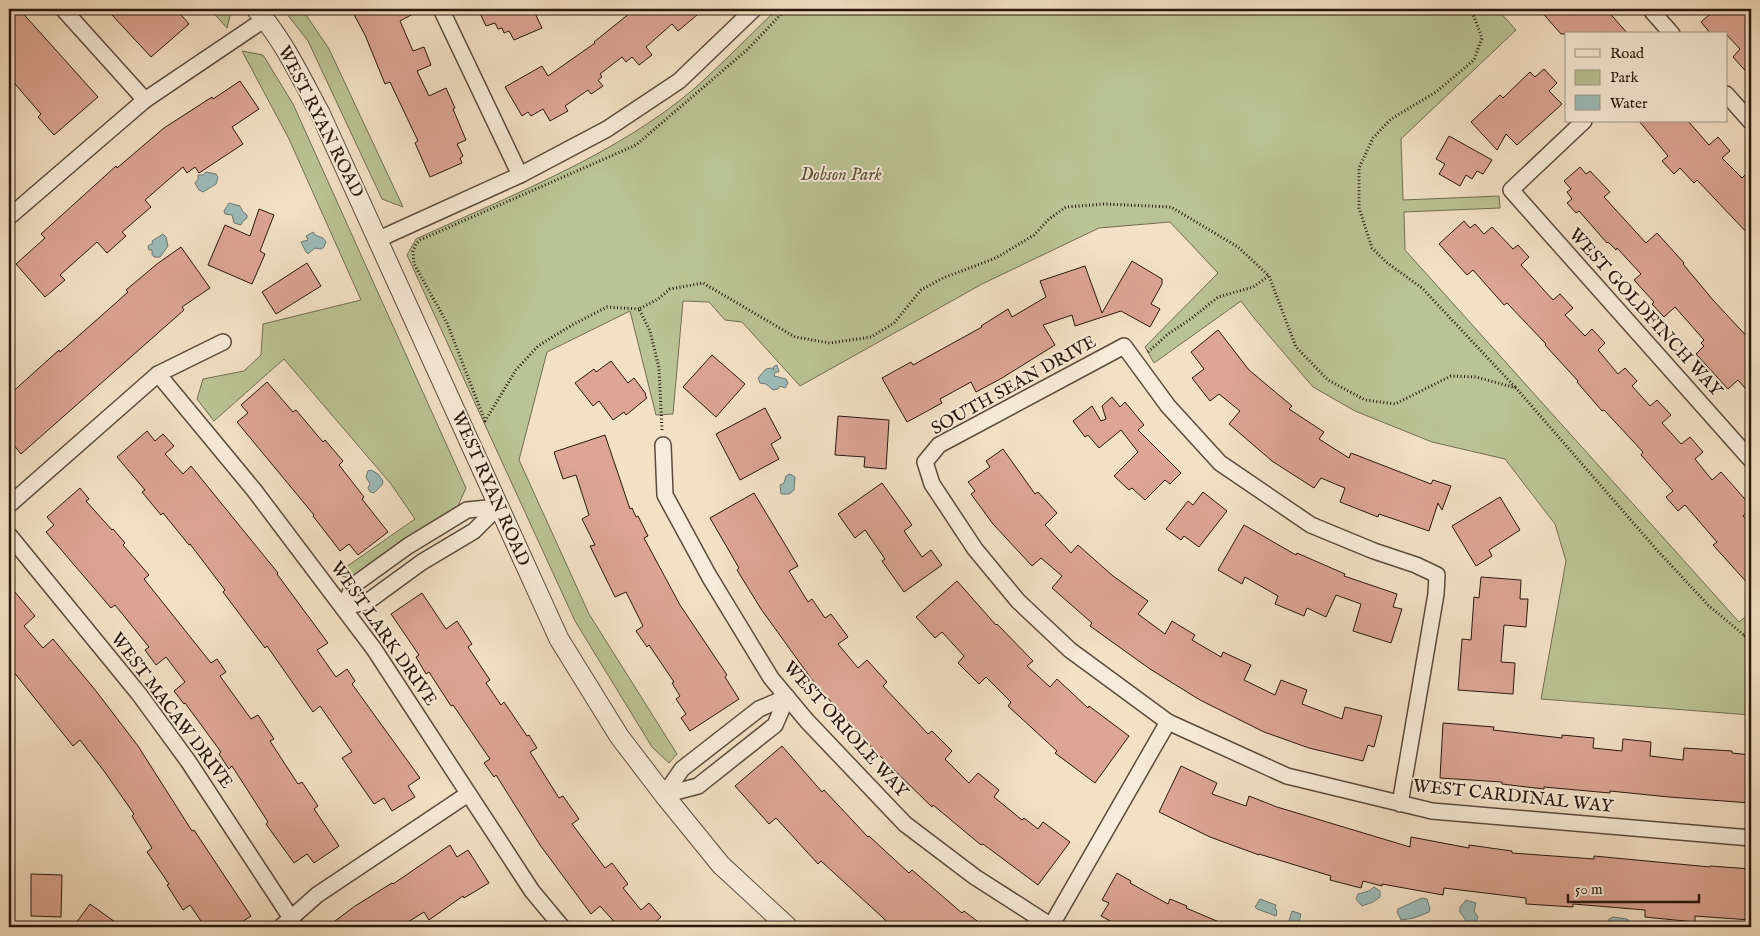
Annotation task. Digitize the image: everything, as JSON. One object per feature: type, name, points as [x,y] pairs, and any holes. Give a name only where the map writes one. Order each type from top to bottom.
[{"type":"street","points":[[63,9],[145,100]]},
{"type":"street","points":[[441,9],[520,175]]},
{"type":"street","points":[[379,239],[520,175],[607,129],[679,81],[754,9]]},
{"type":"street","points":[[1650,9],[1670,32]]},
{"type":"street","points":[[9,217],[145,100],[260,14]]},
{"type":"street","name":"WEST RYAN ROAD","points":[[260,14],[297,69],[316,106],[379,239],[559,639],[619,736],[664,795],[721,866],[788,927]]},
{"type":"street","points":[[1728,96],[1751,122]]},
{"type":"street","name":"WEST GOLDFINCH WAY","points":[[1583,122],[1511,190],[1751,460]]},
{"type":"street","points":[[9,505],[158,374],[223,342]]},
{"type":"street","name":"SOUTH SEAN DRIVE","points":[[925,462],[939,445],[1124,346],[1137,363]]},
{"type":"street","points":[[1137,363],[1168,406],[1220,463],[1311,525],[1374,551],[1416,565],[1436,575],[1436,594],[1400,804]]},
{"type":"street","name":"WEST LARK DRIVE","points":[[158,374],[254,490],[374,649],[532,891],[562,927]]},
{"type":"street","name":"WEST ORIOLE WAY","points":[[663,445],[665,494],[709,576],[771,678],[807,721],[905,824],[975,878],[1052,927]]},
{"type":"street","name":"WEST CARDINAL WAY","points":[[925,462],[932,484],[975,549],[1018,601],[1070,650],[1168,722],[1286,776],[1432,811],[1751,838]]},
{"type":"street","points":[[343,607],[354,585],[408,546],[467,510],[498,507]]},
{"type":"street","points":[[343,607],[367,602],[422,562],[474,531],[498,507]]},
{"type":"street","name":"WEST MACAW DRIVE","points":[[9,535],[133,687],[188,761],[286,922]]},
{"type":"street","points":[[664,795],[682,769],[759,709],[787,697]]},
{"type":"street","points":[[664,795],[698,786],[775,725],[787,697]]},
{"type":"street","points":[[1052,927],[1168,722]]},
{"type":"street","points":[[286,922],[317,895],[468,794]]},
{"type":"path","points":[[786,9],[748,49],[636,145],[420,240],[416,244],[413,251],[414,264],[447,323],[485,421],[516,370],[538,346],[572,325],[607,307],[639,308],[658,299],[670,289],[703,283],[795,337],[830,343],[871,337],[894,323],[921,290],[943,278],[996,258],[1034,235],[1049,219],[1066,207],[1104,204],[1171,206],[1238,247],[1269,276],[1296,347],[1328,380],[1365,400],[1395,404],[1451,376],[1476,377],[1516,388]]},
{"type":"path","points":[[1471,9],[1482,38],[1474,60],[1436,92],[1391,119],[1373,138],[1359,168],[1359,208],[1372,248],[1386,262],[1422,288],[1516,388],[1656,549],[1708,605],[1745,636],[1751,638]]},
{"type":"path","points":[[1137,363],[1168,334],[1218,297],[1253,287],[1269,276]]},
{"type":"path","points":[[639,308],[650,331],[659,368],[663,445]]},
{"type":"path","points":[[1745,636],[1751,631]]},
{"type":"green space","points":[[210,9],[228,9],[231,12],[227,28]]},
{"type":"green space","points":[[283,9],[302,9],[329,49],[403,207],[382,199],[308,41]]},
{"type":"green space","name":"Dobson Park","points":[[777,9],[1497,9],[1516,30],[1401,139],[1403,200],[1499,196],[1500,208],[1404,212],[1405,250],[1739,622],[1751,612],[1751,715],[1541,699],[1566,561],[1555,524],[1505,459],[1432,442],[1355,411],[1313,387],[1241,301],[1154,363],[1145,347],[1218,273],[1170,222],[1099,228],[982,284],[800,386],[742,322],[725,320],[709,302],[683,301],[673,414],[656,415],[630,311],[547,352],[519,460],[589,614],[677,754],[669,763],[652,747],[575,621],[407,255],[416,239],[525,190],[632,134],[695,88]]},
{"type":"green space","points":[[242,51],[263,55],[293,104],[466,488],[457,508],[351,579],[336,574],[415,519],[391,484],[284,359],[214,421],[197,399],[203,379],[244,371],[261,355],[263,324],[361,300],[289,139]]},
{"type":"water","points":[[206,172],[216,174],[218,177],[216,184],[203,192],[199,190],[195,183],[198,175],[203,175]]},
{"type":"water","points":[[229,203],[240,206],[247,215],[247,218],[241,225],[234,223],[232,215],[225,214],[224,211]]},
{"type":"water","points":[[313,232],[326,242],[321,249],[315,248],[308,254],[301,242],[308,240],[306,236]]},
{"type":"water","points":[[163,234],[166,237],[168,246],[160,257],[154,257],[152,250],[149,250],[148,246]]},
{"type":"water","points":[[777,365],[779,372],[775,372],[774,376],[786,379],[788,383],[785,388],[780,386],[778,389],[773,390],[766,384],[760,383],[758,378],[766,369],[771,368],[774,370],[773,367]]},
{"type":"water","points":[[371,470],[378,474],[383,481],[382,485],[374,493],[370,492],[368,488],[370,484],[366,477],[368,471]]},
{"type":"water","points":[[790,474],[795,477],[794,490],[789,494],[781,494],[780,485],[784,483],[786,476]]},
{"type":"water","points":[[1374,887],[1380,891],[1380,897],[1362,906],[1356,899],[1358,894],[1369,891]]},
{"type":"water","points":[[1422,898],[1427,899],[1429,912],[1414,918],[1401,920],[1397,912],[1398,909]]},
{"type":"water","points":[[1260,899],[1276,905],[1276,916],[1255,907]]},
{"type":"water","points":[[1466,900],[1476,903],[1474,911],[1478,917],[1470,926],[1460,912],[1460,907]]},
{"type":"water","points":[[1292,911],[1301,914],[1298,927],[1287,927]]},
{"type":"water","points":[[1613,917],[1627,919],[1631,922],[1629,927],[1611,927],[1608,922]]},
{"type":"building","points":[[9,9],[19,9],[98,97],[54,135],[38,117],[41,114],[9,77]]},
{"type":"building","points":[[120,9],[176,9],[189,24],[151,57],[112,15]]},
{"type":"building","points":[[351,9],[422,9],[400,21],[413,51],[424,47],[431,65],[417,71],[429,96],[446,88],[455,108],[453,109],[466,140],[457,144],[463,156],[460,158],[462,163],[430,177],[415,143],[418,141],[390,82],[385,84],[365,35]]},
{"type":"building","points":[[478,9],[533,9],[542,28],[514,40],[509,31],[504,33],[502,28],[498,29],[495,23],[486,26]]},
{"type":"building","points":[[635,9],[704,9],[678,31],[672,24],[646,47],[652,55],[639,65],[632,57],[626,62],[622,57],[600,74],[602,77],[598,80],[603,86],[591,94],[588,90],[565,106],[568,111],[550,121],[543,109],[531,116],[528,112],[522,116],[505,87],[542,66],[548,76],[595,43]]},
{"type":"building","points":[[1539,9],[1606,9],[1626,32],[1565,32],[1565,34],[1561,34]]},
{"type":"building","points":[[1716,9],[1751,9],[1751,77],[1733,57],[1740,49],[1728,36],[1728,32],[1709,32],[1701,22]]},
{"type":"building","points":[[1544,69],[1557,83],[1549,91],[1562,104],[1517,145],[1506,134],[1497,150],[1471,122],[1500,95],[1503,98],[1530,72],[1535,77]]},
{"type":"building","points":[[240,81],[259,109],[232,127],[243,144],[199,173],[195,167],[187,173],[183,167],[145,200],[151,207],[122,232],[126,236],[107,253],[97,242],[60,275],[65,280],[45,297],[16,264],[45,238],[41,234],[116,166],[117,168],[164,128]]},
{"type":"building","points":[[1640,122],[1689,122],[1709,145],[1718,137],[1730,151],[1722,158],[1742,178],[1751,169],[1751,237],[1697,180],[1694,183],[1680,168],[1674,174],[1662,161],[1668,156]]},
{"type":"building","points":[[1449,136],[1492,160],[1483,174],[1477,171],[1472,179],[1466,175],[1460,186],[1439,174],[1445,164],[1436,159]]},
{"type":"building","points":[[1580,167],[1586,174],[1590,171],[1610,192],[1604,197],[1646,243],[1657,233],[1713,300],[1751,341],[1751,395],[1738,380],[1728,389],[1696,354],[1704,346],[1701,343],[1704,340],[1675,307],[1664,317],[1652,304],[1654,302],[1634,280],[1641,274],[1617,248],[1616,250],[1607,243],[1579,211],[1576,213],[1567,203],[1572,199],[1567,192],[1571,189],[1564,181]]},
{"type":"building","points":[[259,209],[274,215],[260,251],[265,254],[252,284],[208,265],[225,225],[250,236]]},
{"type":"building","points":[[1464,221],[1470,228],[1475,224],[1484,234],[1492,227],[1513,249],[1518,245],[1529,257],[1521,265],[1553,300],[1560,294],[1573,308],[1565,315],[1585,336],[1592,329],[1605,343],[1598,350],[1618,374],[1625,368],[1637,381],[1632,386],[1650,406],[1657,400],[1671,415],[1662,423],[1681,444],[1690,437],[1703,452],[1695,459],[1712,480],[1721,472],[1751,506],[1751,509],[1743,516],[1751,525],[1751,587],[1713,545],[1717,542],[1685,505],[1678,511],[1666,497],[1673,491],[1641,455],[1643,452],[1604,410],[1602,411],[1546,344],[1507,303],[1504,305],[1473,270],[1467,275],[1439,244]]},
{"type":"building","points":[[181,247],[210,288],[182,307],[184,310],[21,454],[9,439],[9,395],[128,292],[126,290]]},
{"type":"building","points":[[1132,261],[1162,279],[1162,284],[1151,304],[1160,309],[1150,327],[1121,311],[1075,326],[1072,315],[1043,325],[1055,345],[976,392],[971,382],[940,399],[942,403],[907,422],[882,378],[911,362],[913,365],[982,327],[1008,309],[1012,317],[1046,297],[1040,281],[1085,266],[1102,313]]},
{"type":"building","points":[[307,263],[321,286],[276,314],[262,292]]},
{"type":"building","points":[[1218,330],[1249,370],[1292,406],[1289,409],[1324,432],[1319,439],[1349,458],[1351,453],[1431,484],[1433,480],[1451,486],[1442,510],[1438,503],[1429,531],[1379,514],[1378,517],[1340,502],[1345,488],[1321,478],[1314,488],[1272,461],[1229,424],[1240,411],[1219,394],[1210,401],[1192,378],[1204,369],[1191,352]]},
{"type":"building","points":[[712,355],[745,384],[716,417],[683,387]]},
{"type":"building","points":[[611,361],[628,383],[634,378],[647,398],[626,415],[624,412],[613,420],[599,401],[593,406],[575,383],[594,369],[596,372]]},
{"type":"building","points":[[267,382],[293,412],[296,410],[323,442],[325,440],[343,461],[339,465],[364,497],[362,499],[388,532],[358,555],[349,544],[340,551],[314,515],[237,422],[248,413],[241,405]]},
{"type":"building","points":[[1112,397],[1120,407],[1125,402],[1144,425],[1138,430],[1181,473],[1170,484],[1165,480],[1145,500],[1132,488],[1129,490],[1114,476],[1138,452],[1121,430],[1099,448],[1088,435],[1085,437],[1073,421],[1092,406],[1101,421],[1106,419],[1102,406]]},
{"type":"building","points":[[765,408],[781,438],[771,444],[779,459],[740,480],[716,434]]},
{"type":"building","points":[[838,416],[889,420],[886,469],[864,467],[865,457],[835,455]]},
{"type":"building","points":[[147,431],[155,441],[163,434],[174,446],[165,454],[183,474],[191,466],[278,573],[328,643],[317,650],[336,677],[347,669],[355,681],[352,684],[420,778],[408,786],[415,797],[392,811],[384,798],[374,804],[342,758],[352,752],[320,706],[313,712],[267,646],[265,648],[190,544],[163,513],[161,515],[142,492],[145,490],[117,457]]},
{"type":"building","points":[[605,435],[630,509],[632,508],[636,517],[638,516],[648,536],[644,538],[680,605],[727,675],[725,677],[739,699],[690,731],[681,718],[686,714],[676,699],[680,696],[672,683],[674,682],[649,645],[647,647],[636,631],[643,626],[626,592],[615,597],[590,546],[595,545],[582,519],[589,515],[576,475],[563,479],[554,452]]},
{"type":"building","points":[[1003,449],[1035,494],[1038,492],[1057,513],[1045,525],[1071,553],[1078,545],[1113,576],[1148,601],[1138,614],[1165,634],[1172,621],[1195,635],[1192,640],[1221,657],[1223,652],[1251,665],[1244,680],[1275,695],[1281,680],[1307,690],[1302,704],[1342,719],[1345,707],[1382,716],[1374,747],[1368,745],[1363,761],[1309,748],[1264,732],[1200,700],[1150,669],[1090,626],[1092,623],[1052,588],[1062,576],[1041,558],[1032,566],[993,524],[971,494],[975,491],[968,482],[990,467],[986,461]]},
{"type":"building","points":[[882,483],[912,525],[904,531],[922,557],[931,550],[942,565],[904,592],[882,561],[885,559],[865,530],[855,538],[838,514]]},
{"type":"building","points":[[80,488],[89,499],[86,501],[125,543],[123,545],[149,575],[144,579],[211,663],[217,659],[226,672],[220,676],[251,719],[258,715],[274,739],[270,741],[298,784],[302,782],[318,806],[314,809],[339,846],[314,863],[307,854],[294,863],[266,824],[268,822],[232,766],[229,769],[219,754],[221,752],[174,691],[185,682],[166,657],[156,665],[145,650],[149,647],[115,605],[111,608],[46,532],[54,525],[47,517]]},
{"type":"building","points":[[1203,492],[1227,511],[1199,547],[1184,536],[1181,540],[1166,529],[1188,501],[1193,505]]},
{"type":"building","points":[[754,493],[798,566],[789,571],[808,602],[812,599],[825,618],[831,614],[848,637],[838,644],[858,668],[867,660],[887,682],[883,686],[928,734],[932,731],[952,751],[945,759],[969,783],[978,773],[999,790],[994,797],[1022,820],[1024,818],[1038,829],[1043,822],[1070,842],[1038,885],[983,844],[981,845],[933,805],[932,807],[854,729],[810,677],[761,609],[737,570],[739,568],[710,518]]},
{"type":"building","points":[[1500,497],[1520,530],[1489,550],[1492,556],[1476,566],[1452,526]]},
{"type":"building","points":[[1244,525],[1296,555],[1297,553],[1345,574],[1344,576],[1397,594],[1393,607],[1402,609],[1391,643],[1353,631],[1361,604],[1336,595],[1326,617],[1307,608],[1304,616],[1275,604],[1278,596],[1245,577],[1242,584],[1218,570]]},
{"type":"building","points":[[1481,577],[1521,580],[1520,599],[1528,599],[1526,627],[1504,625],[1501,662],[1515,663],[1513,694],[1458,690],[1462,639],[1471,640],[1474,597],[1479,598]]},
{"type":"building","points":[[957,581],[996,625],[1033,661],[1027,666],[1050,687],[1057,679],[1088,708],[1089,706],[1129,736],[1095,783],[1055,753],[1057,751],[1008,706],[1011,702],[986,677],[979,684],[958,663],[964,656],[942,632],[935,638],[916,617]]},
{"type":"building","points":[[9,585],[35,616],[24,626],[43,648],[53,639],[96,691],[138,746],[192,831],[194,830],[251,916],[234,927],[205,927],[190,905],[183,910],[167,885],[169,884],[147,852],[152,848],[132,816],[134,814],[104,771],[80,740],[73,746],[9,666]]},
{"type":"building","points":[[422,593],[446,629],[457,621],[472,644],[468,647],[490,680],[486,683],[501,705],[504,702],[527,736],[529,735],[537,748],[530,752],[559,798],[563,796],[579,819],[572,824],[605,868],[612,863],[628,884],[623,888],[641,910],[649,903],[661,917],[650,927],[619,927],[600,906],[591,914],[540,845],[496,775],[494,777],[484,763],[490,759],[453,705],[451,706],[429,672],[426,674],[416,657],[419,655],[391,614]]},
{"type":"building","points":[[1443,723],[1494,727],[1493,730],[1562,738],[1562,735],[1594,738],[1593,748],[1622,751],[1623,739],[1651,742],[1650,756],[1683,760],[1684,748],[1732,751],[1732,753],[1751,755],[1751,803],[1610,791],[1610,793],[1544,787],[1544,789],[1502,784],[1502,782],[1440,778]]},
{"type":"building","points":[[782,746],[822,792],[824,790],[868,837],[909,873],[912,870],[962,913],[964,911],[985,927],[893,927],[821,861],[818,864],[776,818],[769,824],[735,786]]},
{"type":"building","points":[[1181,766],[1217,783],[1212,794],[1246,806],[1249,796],[1277,807],[1410,847],[1411,837],[1469,848],[1469,845],[1512,851],[1512,853],[1594,859],[1594,856],[1751,869],[1751,920],[1695,916],[1695,922],[1645,917],[1645,910],[1573,904],[1573,907],[1526,904],[1526,898],[1444,888],[1443,895],[1382,884],[1382,886],[1363,881],[1361,888],[1330,880],[1331,876],[1259,855],[1210,837],[1159,812]]},
{"type":"building","points":[[450,845],[457,857],[468,850],[489,883],[464,898],[463,896],[429,920],[424,912],[400,927],[327,927],[355,906],[393,884]]},
{"type":"building","points":[[1117,873],[1131,881],[1130,883],[1168,904],[1170,899],[1187,906],[1186,908],[1231,927],[1124,927],[1114,923],[1101,916],[1109,903],[1102,900]]},
{"type":"building","points":[[31,874],[62,875],[61,917],[31,916]]},
{"type":"building","points":[[90,904],[122,927],[73,927]]}]
